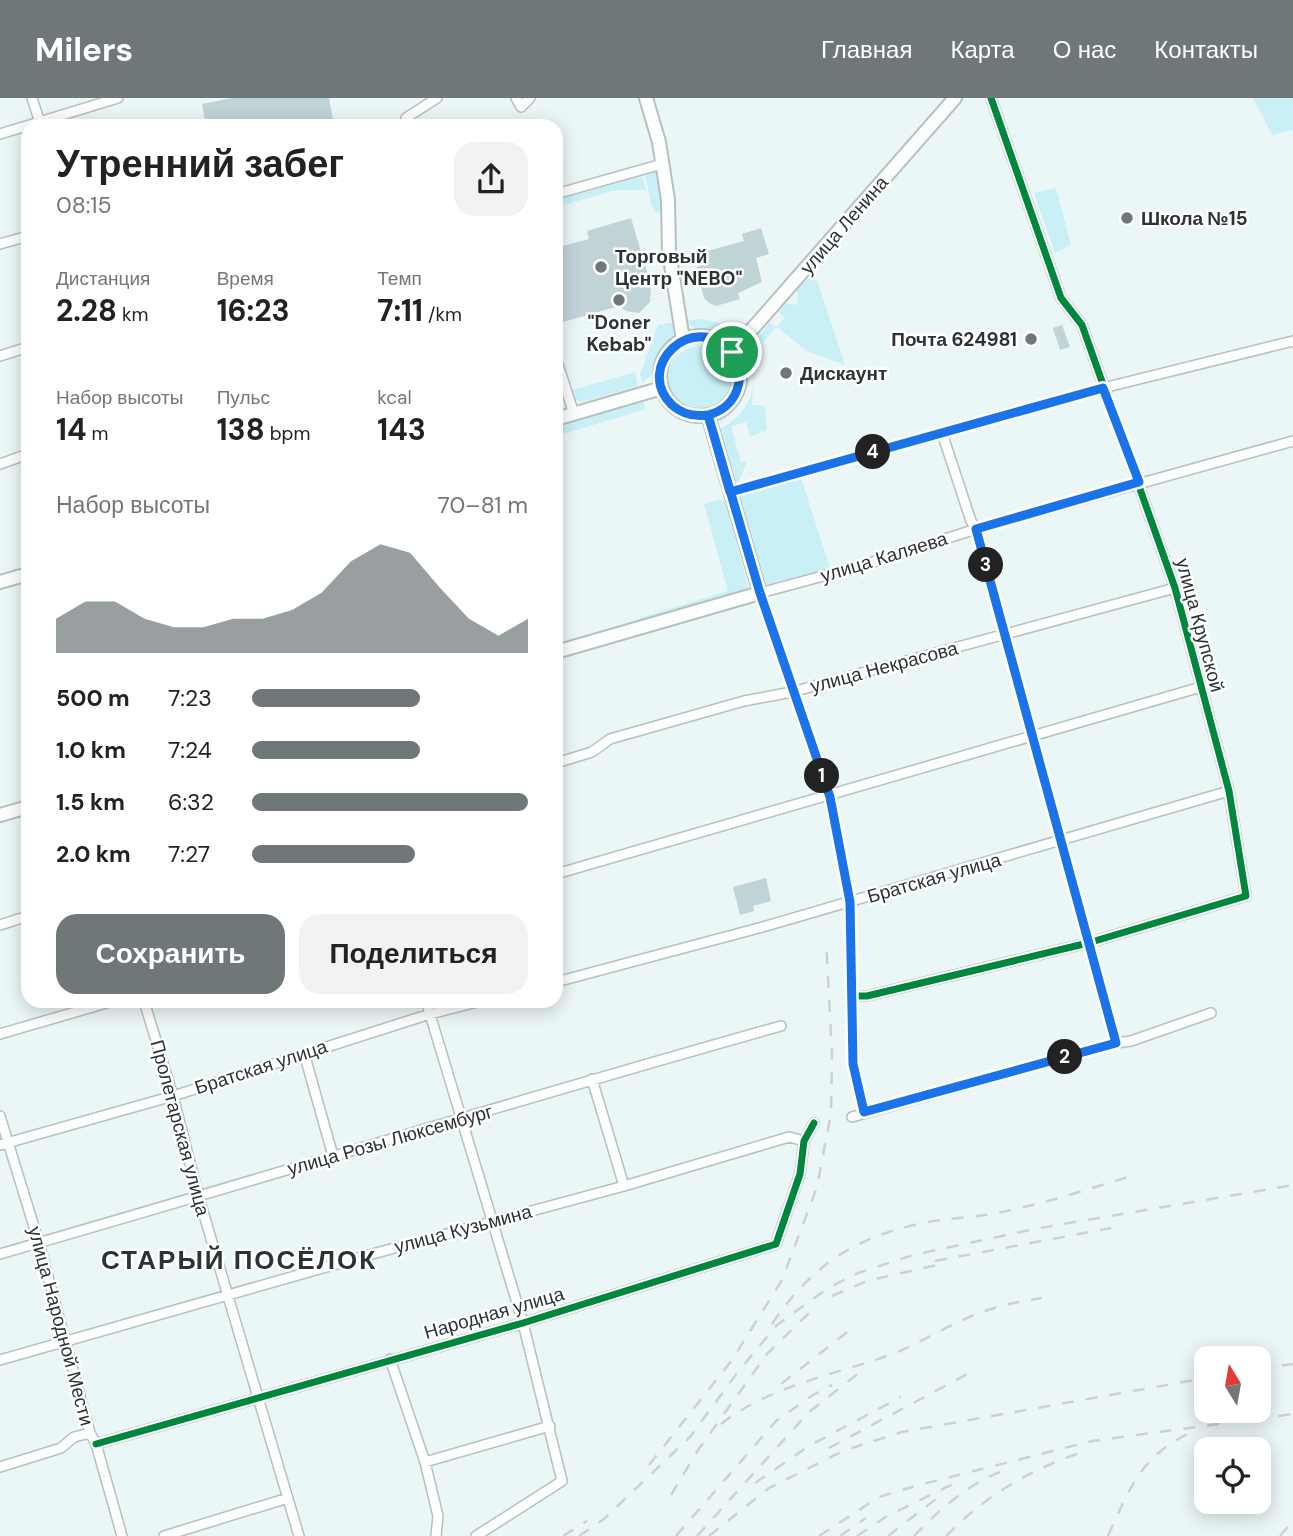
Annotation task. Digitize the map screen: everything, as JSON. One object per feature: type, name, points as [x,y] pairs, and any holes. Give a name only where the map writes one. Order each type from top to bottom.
[{"type":"street","points":[[32,98],[44,119]]},
{"type":"street","points":[[58,119],[118,98]]},
{"type":"street","points":[[406,118],[437,98]]},
{"type":"street","points":[[516,98],[521,107],[530,98]]},
{"type":"street","points":[[646,98],[659,142],[668,200],[669,252],[683,340]]},
{"type":"street","name":"улица Ленина","points":[[732,352],[955,98]]},
{"type":"street","name":"улица Крупской","points":[[991,98],[1061,298],[1082,326],[1175,588],[1229,791],[1246,896],[1088,943]]},
{"type":"street","points":[[0,134],[21,129]]},
{"type":"street","points":[[563,192],[662,164]]},
{"type":"street","points":[[0,244],[21,238]]},
{"type":"street","points":[[709,337],[732,352],[739,370],[738,389],[727,405],[708,415],[691,415],[679,410],[669,401],[662,388],[660,371],[664,358],[672,348],[683,340],[709,337]]},
{"type":"street","points":[[730,492],[1103,388],[1293,341]]},
{"type":"street","points":[[0,356],[21,349]]},
{"type":"street","points":[[563,376],[578,413]]},
{"type":"street","points":[[563,417],[662,388]]},
{"type":"street","points":[[708,415],[760,593],[830,797],[850,902],[853,1064],[864,1112]]},
{"type":"street","points":[[942,433],[971,522],[976,529],[1116,1043]]},
{"type":"street","name":"улица Каляева","points":[[563,650],[864,565],[976,529],[1139,482],[1293,441]]},
{"type":"street","points":[[0,464],[21,456]]},
{"type":"street","points":[[0,582],[21,576]]},
{"type":"street","name":"улица Некрасова","points":[[563,761],[592,752],[610,738],[744,701],[792,692],[1175,588]]},
{"type":"street","points":[[563,872],[830,797],[1200,687]]},
{"type":"street","name":"Братская улица","points":[[563,980],[850,902],[1229,791]]},
{"type":"street","points":[[0,815],[21,809]]},
{"type":"street","points":[[0,925],[21,918]]},
{"type":"street","points":[[852,996],[867,996],[1088,943]]},
{"type":"street","points":[[0,1034],[89,1008]]},
{"type":"street","name":"Пролетарская улица","points":[[146,1008],[299,1536]]},
{"type":"street","points":[[428,1008],[523,1322],[551,1426],[562,1481],[476,1536]]},
{"type":"street","name":"Братская улица","points":[[4,1144],[173,1096],[454,1008]]},
{"type":"street","points":[[852,1117],[1131,1041],[1211,1013]]},
{"type":"street","name":"улица Розы Люксембург","points":[[0,1254],[781,1026]]},
{"type":"street","points":[[304,1053],[332,1156]]},
{"type":"street","points":[[592,1079],[624,1186]]},
{"type":"street","name":"улица Народной Мести","points":[[0,1116],[4,1144],[39,1243],[90,1433],[96,1444],[122,1536]]},
{"type":"street","name":"Народная улица","points":[[96,1444],[523,1322],[776,1244],[800,1174],[804,1141],[814,1123]]},
{"type":"street","name":"улица Кузьмина","points":[[0,1360],[493,1220],[624,1186],[789,1137],[804,1141]]},
{"type":"street","points":[[390,1359],[425,1462],[438,1516],[436,1536]]},
{"type":"street","points":[[425,1462],[551,1426]]},
{"type":"street","points":[[0,1467],[61,1448],[74,1437],[90,1433]]},
{"type":"street","points":[[164,1536],[288,1498]]},
{"type":"shaded area","points":[[1253,98],[1293,98],[1293,130],[1272,135]]},
{"type":"shaded area","points":[[662,164],[668,211],[656,213],[651,204],[644,168]]},
{"type":"shaded area","points":[[642,176],[646,190],[615,190],[563,205],[563,198]]},
{"type":"shaded area","points":[[1056,188],[1071,245],[1055,253],[1034,193]]},
{"type":"shaded area","points":[[809,278],[817,280],[845,365],[805,350],[779,328],[763,342],[758,337],[770,322],[776,327],[785,318],[779,312],[785,303],[796,305],[797,290]]},
{"type":"shaded area","points":[[701,319],[739,328],[744,333],[731,337],[715,336],[688,323],[688,320]]},
{"type":"shaded area","points":[[674,322],[673,339],[651,376],[642,383],[640,374],[658,325]]},
{"type":"shaded area","points":[[749,344],[753,351],[751,373],[745,392],[735,409],[719,423],[738,400],[742,390]]},
{"type":"shaded area","points":[[700,346],[712,348],[723,355],[730,366],[730,390],[723,401],[712,408],[700,410],[688,408],[677,401],[670,390],[668,378],[670,366],[677,355],[688,348]]},
{"type":"shaded area","points":[[635,372],[638,386],[581,402],[574,398],[573,390]]},
{"type":"shaded area","points":[[753,384],[752,405],[765,406],[767,430],[750,437],[746,422],[731,426],[741,463],[747,461],[739,481],[734,485],[717,430],[742,412]]},
{"type":"shaded area","points":[[643,402],[646,409],[563,434],[563,425]]},
{"type":"shaded area","points":[[800,475],[832,574],[765,587],[736,493]]},
{"type":"shaded area","points":[[724,501],[727,506],[749,590],[641,621],[639,618],[728,591],[704,504]]},
{"type":"building","points":[[232,98],[329,98],[333,119],[205,119],[202,104]]},
{"type":"building","name":"Торговый Центр \"NEBO\"","points":[[631,218],[651,285],[650,302],[639,313],[626,311],[619,306],[563,322],[563,246],[589,239],[587,231]]},
{"type":"building","points":[[761,228],[769,254],[756,258],[762,282],[738,293],[740,299],[716,306],[709,303],[704,298],[696,268],[702,264],[700,253],[744,241],[742,234]]},
{"type":"building","points":[[1062,325],[1070,347],[1060,350],[1053,328]]},
{"type":"building","points":[[766,878],[771,901],[753,906],[754,911],[740,915],[733,887]]},
{"type":"railway","points":[[649,1465],[732,1360],[782,1280],[817,1187],[831,1113],[832,1053],[826,940]]},
{"type":"railway","points":[[772,1324],[786,1304],[817,1272],[852,1247],[872,1238],[918,1224],[1018,1208],[1131,1176]]},
{"type":"railway","points":[[579,1536],[604,1519],[690,1437],[737,1373],[777,1325],[828,1288],[858,1273],[913,1255],[1040,1228],[1293,1185]]},
{"type":"railway","points":[[935,1261],[1111,1228]]},
{"type":"railway","points":[[832,1296],[867,1281],[946,1263]]},
{"type":"railway","points":[[721,1424],[741,1410],[783,1390],[895,1353],[982,1312],[1042,1298]]},
{"type":"railway","points":[[696,1453],[767,1354],[810,1312]]},
{"type":"railway","points":[[781,1384],[855,1326]]},
{"type":"railway","points":[[1271,1367],[1293,1364]]},
{"type":"railway","points":[[697,1536],[809,1412],[864,1369]]},
{"type":"railway","points":[[829,1448],[973,1371]]},
{"type":"railway","points":[[709,1536],[769,1488],[843,1451],[902,1432],[1194,1380]]},
{"type":"railway","points":[[676,1536],[776,1421],[832,1385]]},
{"type":"railway","points":[[755,1483],[809,1446],[901,1397]]},
{"type":"railway","points":[[819,1536],[879,1497],[919,1485],[1092,1441],[1293,1414]]},
{"type":"railway","points":[[1108,1536],[1131,1487],[1150,1461],[1176,1440],[1194,1431]]},
{"type":"railway","points":[[671,1495],[700,1447]]},
{"type":"railway","points":[[946,1536],[960,1522],[1007,1487],[1023,1477],[1077,1454]]},
{"type":"railway","points":[[914,1536],[955,1499],[977,1483],[1002,1471]]},
{"type":"railway","points":[[857,1536],[887,1516],[953,1484]]},
{"type":"railway","points":[[888,1536],[936,1499]]},
{"type":"railway","points":[[840,1536],[866,1518]]},
{"type":"railway","points":[[563,1536],[587,1521]]},
{"type":"railway","points":[[1280,1536],[1293,1521]]},
{"type":"cycle path","points":[[852,996],[867,996],[1088,943],[1246,896],[1229,791],[1175,588],[1082,325],[1061,298],[991,98]]},
{"type":"cycle path","points":[[96,1444],[523,1323],[776,1244],[800,1174],[804,1141],[814,1123]]},
{"type":"place","name":"Школа №15","points":[[1127,218]]},
{"type":"place","name":"Торговый Центр \"NEBO\"","points":[[601,267]]},
{"type":"place","name":"\"Doner Kebab\"","points":[[619,300]]},
{"type":"place","name":"Почта 624981","points":[[1031,339]]},
{"type":"place","name":"Дискаунт","points":[[786,373]]},
{"type":"district","name":"СТАРЫЙ ПОСЁЛОК","points":[[239,1260]]},
{"type":"route","points":[[732,352],[709,337],[683,340],[664,358],[660,371],[661,384],[669,401],[679,410],[691,415],[708,415],[760,593],[830,797],[850,902],[853,1064],[864,1112],[1116,1043],[976,529],[1139,482],[1103,388],[902,444],[730,492],[708,415],[727,405],[738,389],[738,363],[732,352]]}]
